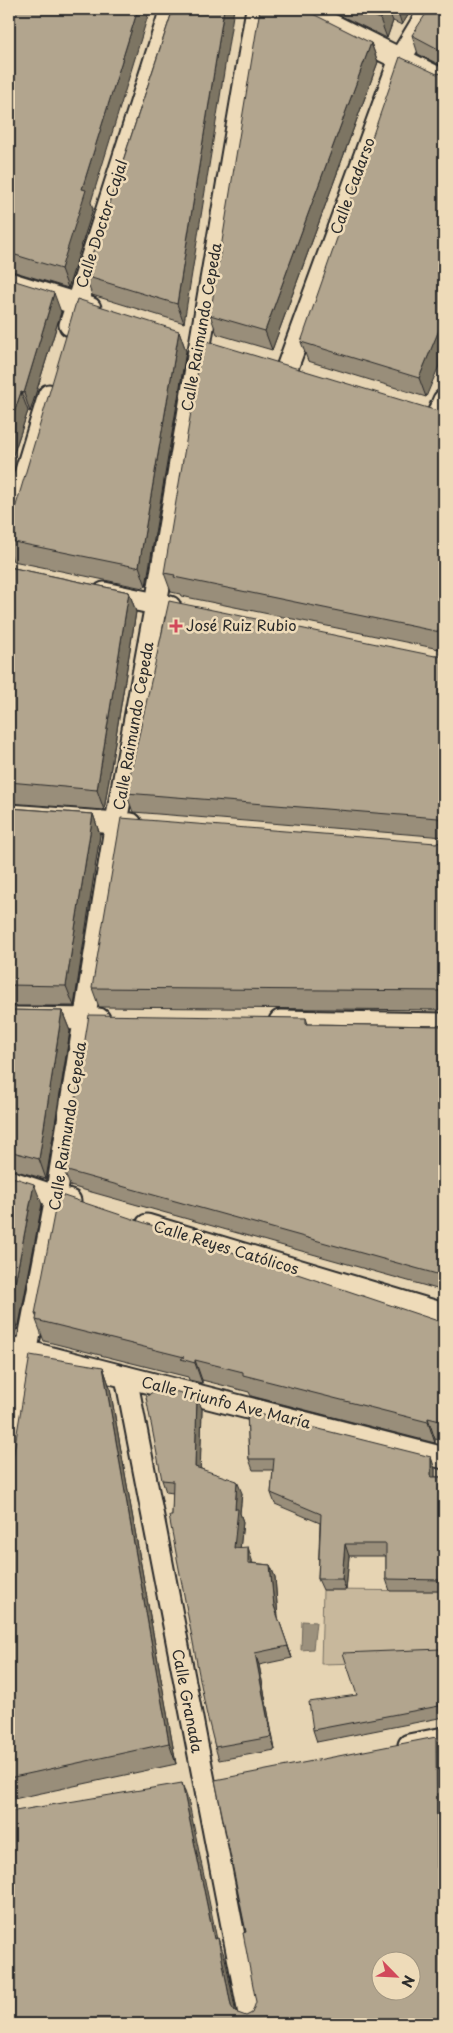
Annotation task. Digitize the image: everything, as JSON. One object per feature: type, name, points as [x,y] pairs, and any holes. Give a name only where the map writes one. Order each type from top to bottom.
[{"type":"street","name":"Calle Doctor Cajal","points":[[65,341],[171,9]]},
{"type":"street","name":"Calle Raimundo Cepeda","points":[[9,1443],[18,1350],[56,1197],[116,822],[156,604],[199,341],[257,9]]},
{"type":"street","points":[[300,9],[444,81]]},
{"type":"street","name":"Calle Cadarso","points":[[287,368],[400,59],[430,9]]},
{"type":"street","points":[[9,283],[105,312]]},
{"type":"street","points":[[9,527],[54,378]]},
{"type":"street","points":[[83,588],[185,610]]},
{"type":"street","points":[[9,815],[146,825]]},
{"type":"street","points":[[9,1018],[124,1019]]},
{"type":"street","points":[[260,1021],[444,1024]]},
{"type":"street","points":[[9,1181],[85,1206]]},
{"type":"street","name":"Calle Reyes Católicos","points":[[132,1220],[444,1314]]},
{"type":"street","name":"Calle Triunfo Ave María","points":[[18,1350],[444,1458]]},
{"type":"street","name":"Calle Granada","points":[[126,1377],[203,1784],[251,2024]]},
{"type":"street","points":[[386,1749],[444,1738]]},
{"type":"shaded area","points":[[323,1590],[444,1591],[444,1661],[321,1664]]},
{"type":"shaded area","points":[[302,1621],[316,1622],[313,1649],[301,1650]]},
{"type":"building","points":[[9,9],[138,9],[82,189],[86,190],[61,269],[9,253]]},
{"type":"building","points":[[173,9],[224,9],[177,304],[85,276]]},
{"type":"building","points":[[260,9],[303,9],[371,43],[265,331],[210,315]]},
{"type":"building","points":[[359,9],[384,9],[380,19]]},
{"type":"building","points":[[429,9],[444,9],[444,52],[412,35]]},
{"type":"building","points":[[400,57],[437,74],[444,72],[444,318],[419,378],[301,342]]},
{"type":"building","points":[[9,279],[54,293],[24,393],[21,392],[9,428]]},
{"type":"building","points":[[77,299],[179,331],[139,566],[136,567],[9,541],[9,529]]},
{"type":"building","points":[[203,340],[441,412],[444,407],[444,636],[440,632],[174,577],[175,575],[164,573]]},
{"type":"building","points":[[9,567],[129,592],[97,790],[9,782]]},
{"type":"building","points":[[169,601],[435,656],[441,656],[444,652],[444,823],[438,818],[126,793]]},
{"type":"building","points":[[9,808],[93,814],[66,986],[9,985]]},
{"type":"building","points":[[121,818],[436,843],[444,841],[444,991],[92,988]]},
{"type":"building","points":[[9,1010],[62,1011],[39,1159],[9,1151]]},
{"type":"building","points":[[89,1015],[306,1018],[306,1024],[444,1026],[444,1276],[64,1170]]},
{"type":"building","points":[[9,1176],[34,1184],[10,1309],[9,1309]]},
{"type":"building","points":[[58,1194],[444,1323],[444,1373],[441,1373],[440,1421],[428,1418],[428,1422],[243,1375],[243,1372],[195,1360],[195,1363],[181,1359],[184,1357],[36,1320],[37,1314],[35,1314]]},
{"type":"building","points":[[30,1355],[103,1367],[169,1743],[9,1778],[9,1481]]},
{"type":"building","points":[[159,1387],[197,1397],[195,1467],[237,1481],[235,1509],[238,1509],[234,1548],[248,1547],[248,1563],[270,1565],[274,1606],[288,1646],[255,1653],[271,1737],[215,1747],[206,1711],[169,1516],[172,1516],[173,1481],[162,1480],[146,1397]]},
{"type":"building","points":[[247,1411],[431,1457],[431,1477],[442,1477],[442,1580],[386,1579],[386,1544],[345,1544],[342,1579],[318,1579],[321,1514],[271,1493],[274,1459],[249,1459]]},
{"type":"building","points":[[441,1649],[439,1706],[313,1730],[309,1702],[357,1695],[343,1653]]},
{"type":"building","points":[[436,1737],[437,1868],[444,1865],[444,2024],[12,2024],[9,2012],[9,1812],[182,1783],[214,1939],[218,1938],[231,2006],[235,2012],[246,2016],[252,2013],[256,2002],[243,1933],[246,1932],[215,1780]]},
{"type":"place","name":"José Ruiz Rubio","points":[[176,626]]}]
